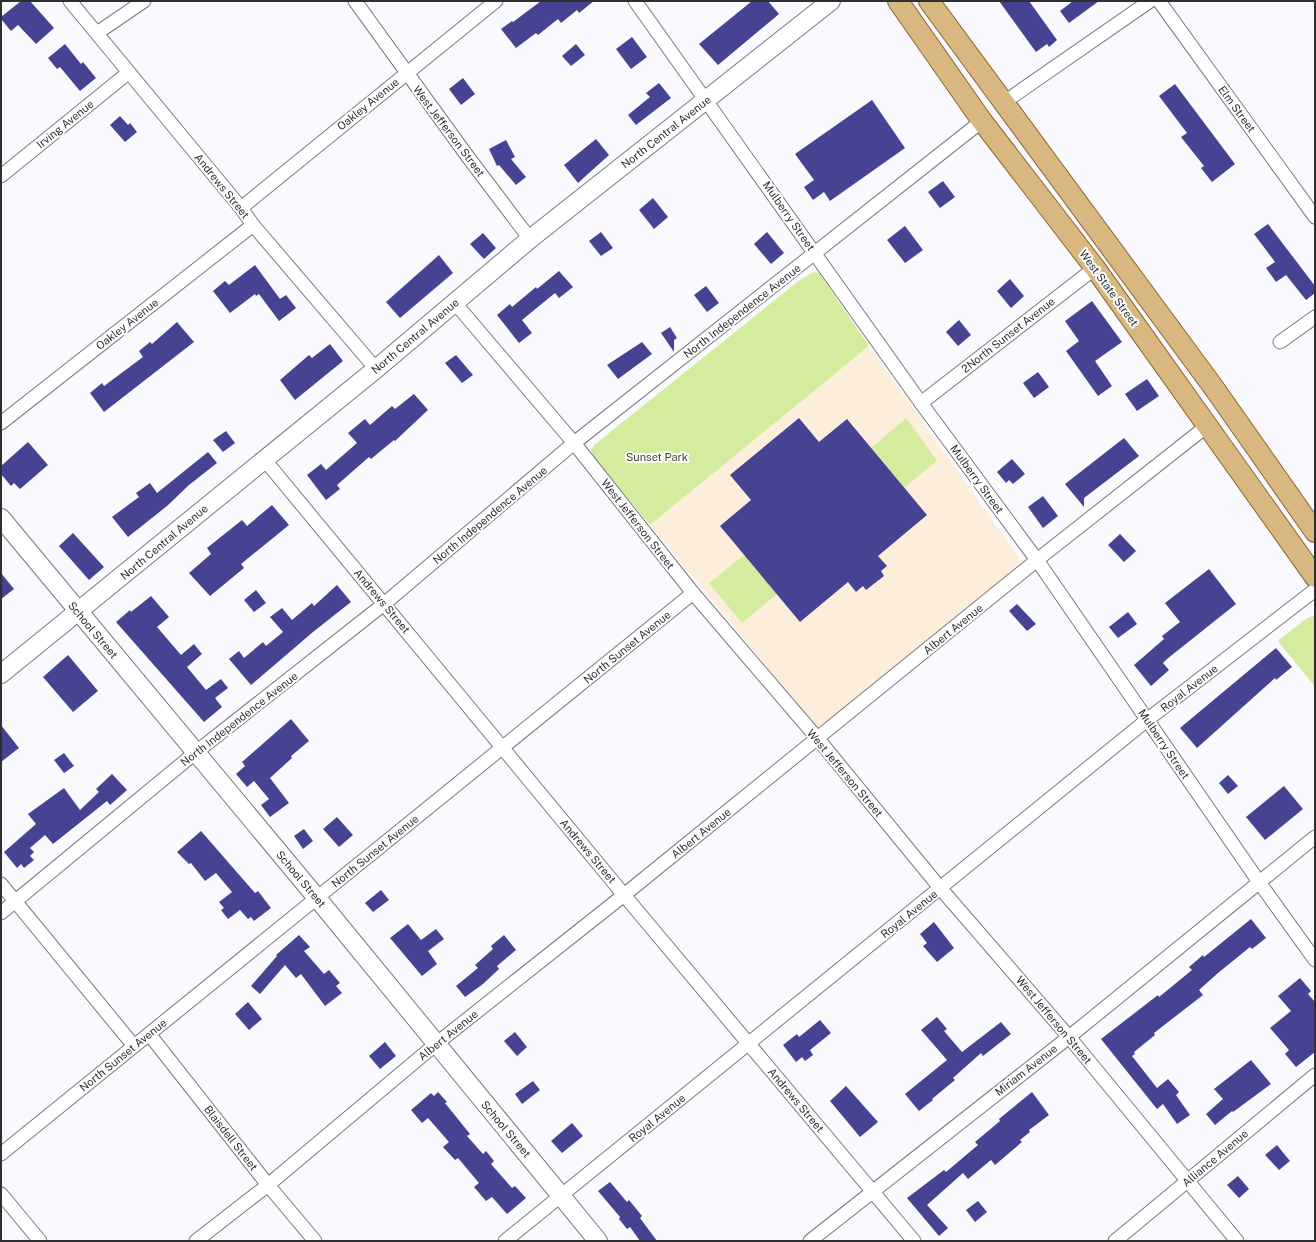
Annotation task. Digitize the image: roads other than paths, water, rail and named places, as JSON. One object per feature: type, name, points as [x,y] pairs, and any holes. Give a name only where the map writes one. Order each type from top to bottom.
[{"type":"main road","name":"North Central Avenue","points":[[1,674],[376,369],[530,239],[831,1]]},
{"type":"main road","name":"West State Street","points":[[898,1],[982,120],[1095,268],[1315,578]]},
{"type":"main road","points":[[929,1],[1214,388],[1315,532]]},
{"type":"main road","name":"School Street","points":[[1,518],[317,898],[598,1241]]},
{"type":"street","name":"Andrews Street","points":[[70,1],[241,208],[253,225],[376,369]]},
{"type":"street","points":[[97,33],[144,1]]},
{"type":"street","name":"West Jefferson Street","points":[[355,1],[406,73],[530,239]]},
{"type":"street","name":"Oakley Avenue","points":[[241,208],[496,1]]},
{"type":"street","name":"Mulberry Street","points":[[635,1],[921,403],[1037,560],[1259,882],[1315,960]]},
{"type":"street","points":[[1003,103],[1150,1]]},
{"type":"street","name":"Elm Street","points":[[1159,1],[1315,217]]},
{"type":"street","name":"Irving Avenue","points":[[1,176],[128,73]]},
{"type":"street","name":"North Independence Avenue","points":[[1,913],[195,753],[384,604],[574,443],[982,120]]},
{"type":"street","name":"Oakley Avenue","points":[[1,423],[253,225]]},
{"type":"street","name":"2North Sunset Avenue","points":[[921,403],[1095,268]]},
{"type":"street","name":"West Jefferson Street","points":[[455,303],[574,443],[693,593],[818,739],[941,889],[1069,1037],[1237,1241]]},
{"type":"street","points":[[1280,342],[1315,317]]},
{"type":"street","name":"Albert Avenue","points":[[196,1241],[268,1185],[436,1044],[818,739],[1037,560],[1207,426]]},
{"type":"street","name":"Andrews Street","points":[[264,459],[624,895],[914,1241]]},
{"type":"street","name":"Royal Avenue","points":[[504,1241],[941,889],[1147,720],[1315,590]]},
{"type":"street","name":"North Sunset Avenue","points":[[1,1154],[693,593]]},
{"type":"street","name":"Miriam Avenue","points":[[810,1241],[1069,1037],[1315,837]]},
{"type":"street","points":[[1,884],[134,1046]]},
{"type":"street","name":"Blaisdell Street","points":[[149,1034],[268,1185],[315,1241]]},
{"type":"street","name":"Alliance Avenue","points":[[1115,1241],[1315,1075]]},
{"type":"street","points":[[1,1194],[40,1241]]},
{"type":"park label","name":"Sunset Park","points":[[657,457]]}]
